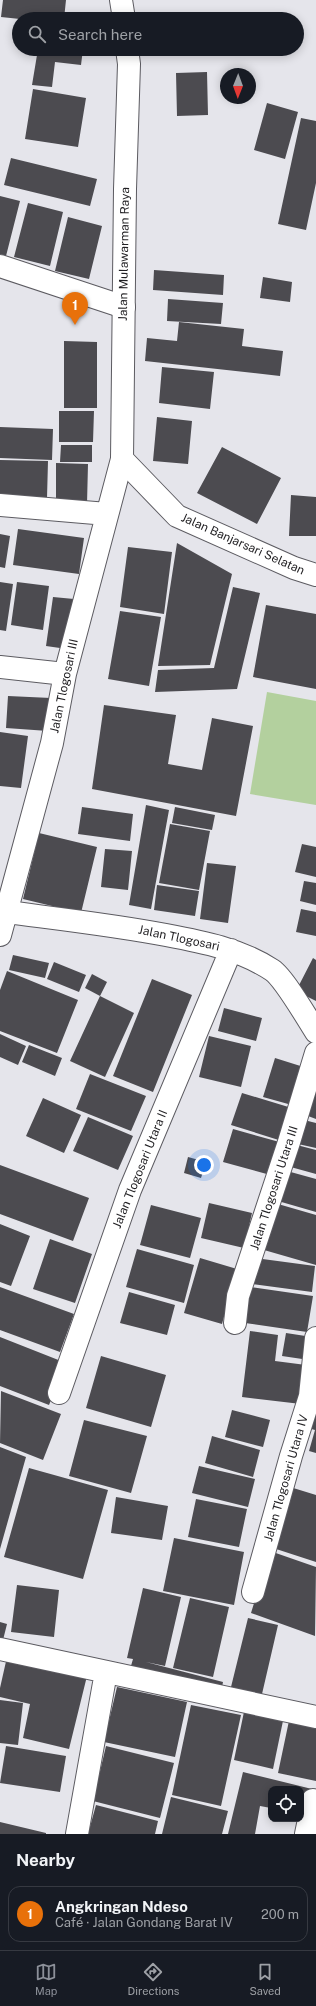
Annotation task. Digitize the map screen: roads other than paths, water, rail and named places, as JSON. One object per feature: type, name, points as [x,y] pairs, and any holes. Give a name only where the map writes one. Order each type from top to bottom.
[{"type":"street","points":[[121,0],[123,12]]},
{"type":"street","name":"Jalan Mulawarman Raya","points":[[122,459],[128,56]]},
{"type":"street","points":[[0,266],[124,307]]},
{"type":"street","name":"Jalan Tlogosari III","points":[[0,936],[52,743],[65,674],[122,459]]},
{"type":"street","name":"Jalan Banjarsari Selatan","points":[[122,459],[177,516],[294,568],[316,575]]},
{"type":"street","points":[[0,505],[107,514]]},
{"type":"street","points":[[0,666],[65,674]]},
{"type":"street","name":"Jalan Tlogosari","points":[[7,912],[136,929],[201,942],[231,950],[273,971],[295,999],[316,1032]]},
{"type":"street","name":"Jalan Tlogosari Utara II","points":[[60,1393],[130,1190],[231,950]]},
{"type":"street","name":"Jalan Tlogosari Utara III","points":[[235,1323],[238,1296],[289,1142],[316,1053]]},
{"type":"street","name":"Jalan Tlogosari Utara IV","points":[[253,1592],[291,1456],[310,1396],[316,1338]]},
{"type":"street","points":[[0,1649],[316,1717]]},
{"type":"street","points":[[77,1834],[106,1672]]},
{"type":"street","points":[[306,1834],[313,1800]]},
{"type":"place","name":"Angkringan Ndeso","points":[[75,325]]}]
